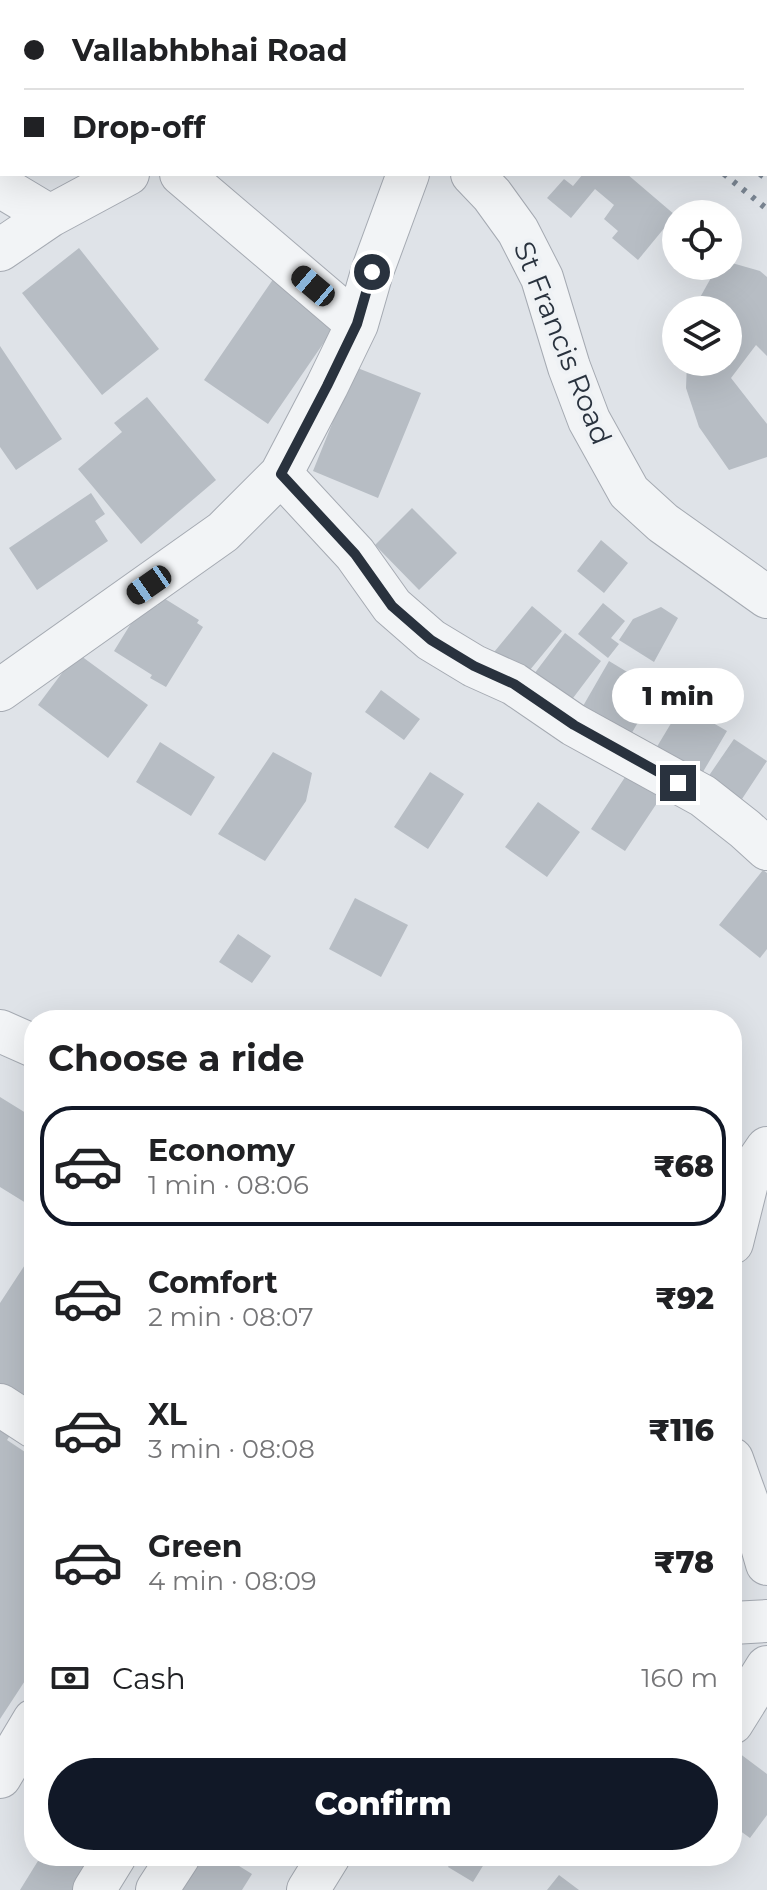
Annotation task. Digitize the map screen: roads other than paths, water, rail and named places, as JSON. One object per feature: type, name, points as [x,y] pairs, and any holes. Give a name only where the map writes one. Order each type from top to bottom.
[{"type":"street","points":[[0,250],[50,216],[124,176]]},
{"type":"street","points":[[183,176],[357,324]]},
{"type":"street","points":[[0,690],[223,532],[281,474],[357,324],[372,272],[407,176]]},
{"type":"street","name":"St Francis Road","points":[[474,176],[518,231],[542,278],[589,420],[629,492],[663,523],[767,597]]},
{"type":"street","points":[[0,186],[50,216]]},
{"type":"street","points":[[281,474],[355,554],[392,606],[431,640],[474,666],[514,684],[574,725],[703,796],[767,849]]},
{"type":"street","points":[[0,1031],[24,1042]]},
{"type":"street","points":[[742,1203],[748,1179],[767,1148]]},
{"type":"street","points":[[0,1405],[24,1421]]},
{"type":"street","points":[[742,1489],[767,1564]]},
{"type":"street","points":[[742,1622],[767,1621]]},
{"type":"street","points":[[742,1707],[767,1667]]},
{"type":"street","points":[[0,1777],[24,1737]]},
{"type":"street","points":[[94,1890],[109,1866]]},
{"type":"street","points":[[157,1890],[173,1866]]},
{"type":"street","points":[[308,1890],[323,1866]]},
{"type":"railway","points":[[726,176],[767,209]]},
{"type":"railway","points":[[763,176],[767,179]]}]
